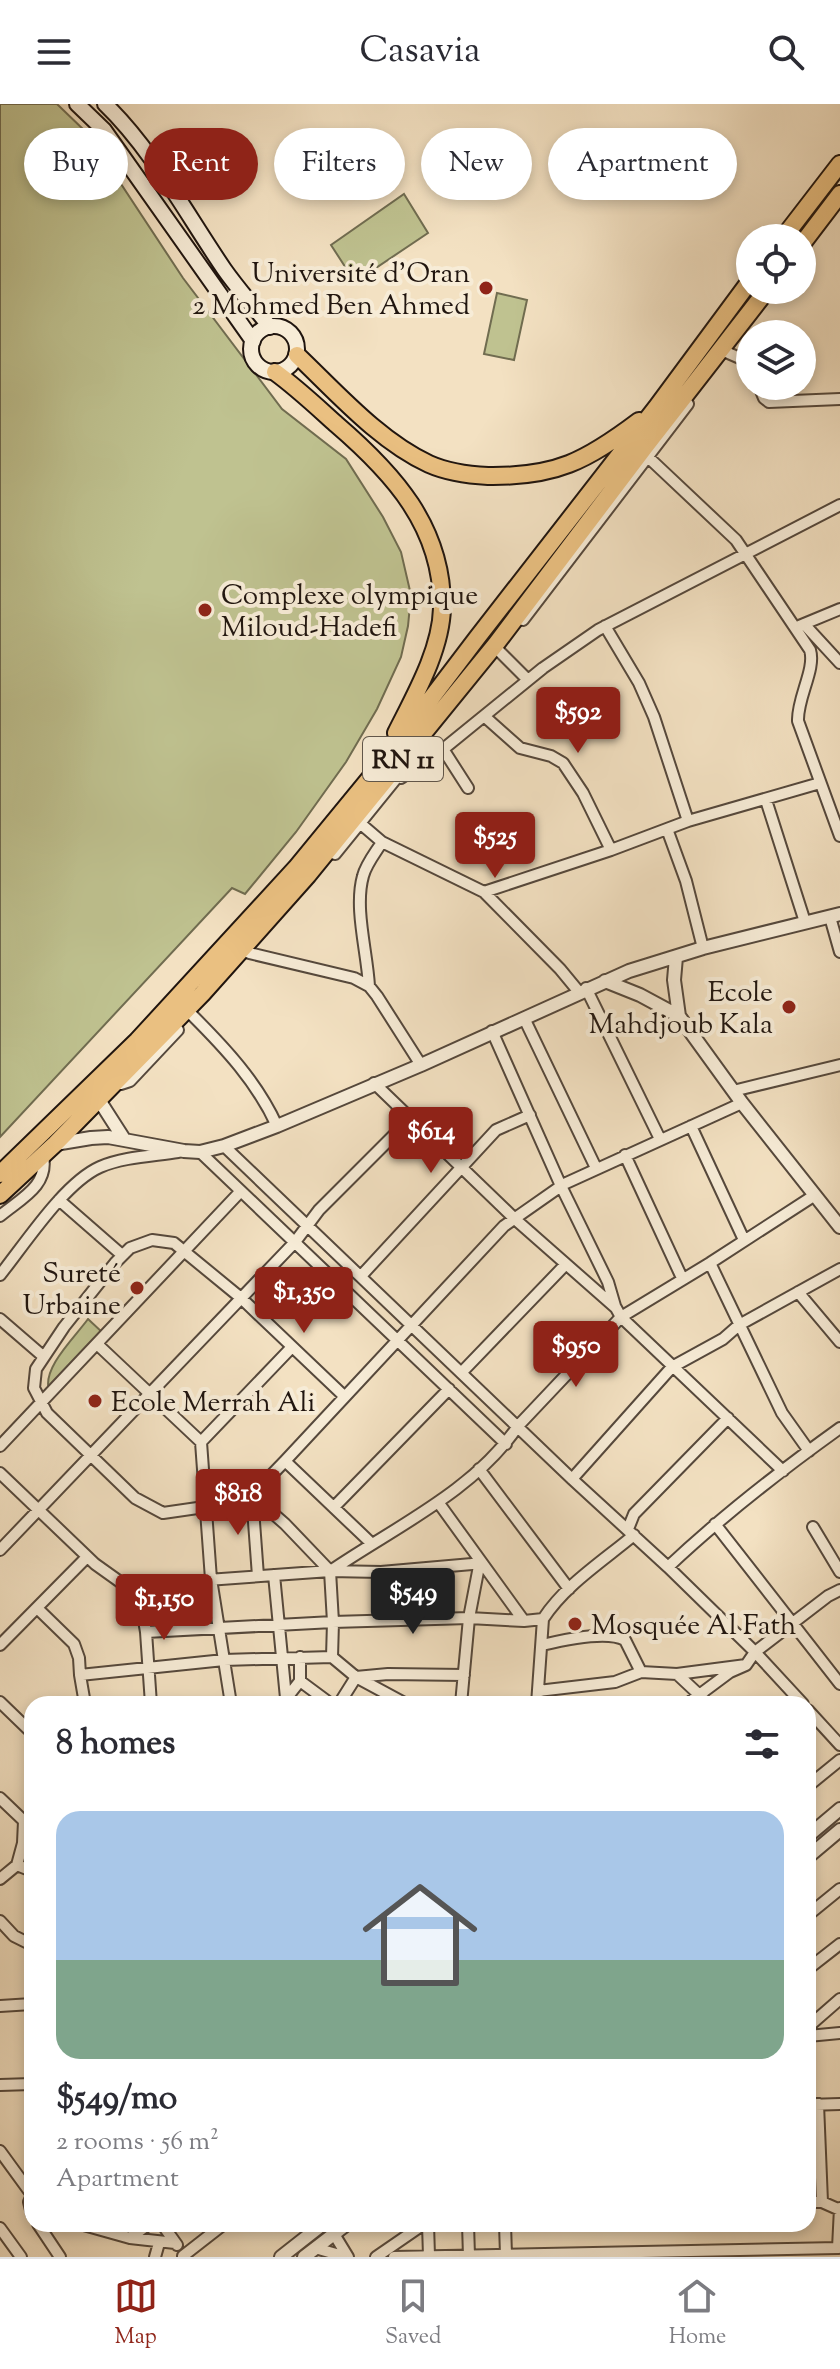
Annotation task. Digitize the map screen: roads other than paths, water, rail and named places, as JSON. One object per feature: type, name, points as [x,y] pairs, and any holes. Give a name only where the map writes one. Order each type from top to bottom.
[{"type":"highway","points":[[794,224],[840,164]]},
{"type":"highway","points":[[816,226],[840,194]]},
{"type":"highway","name":"RN 11","points":[[0,1174],[137,1041],[296,868],[379,767],[736,300]]},
{"type":"highway","name":"RN 11","points":[[0,1195],[99,1100],[243,950],[393,772],[514,621],[757,304]]},
{"type":"highway","points":[[297,355],[365,420],[428,464],[453,472],[523,476],[565,467],[604,448],[656,408]]},
{"type":"highway","points":[[275,372],[376,459],[395,480],[424,528],[439,571],[442,610],[432,658],[379,767]]},
{"type":"main road","points":[[77,104],[112,141],[253,341]]},
{"type":"main road","points":[[105,104],[145,152],[190,214],[226,272],[270,327]]},
{"type":"main road","points":[[270,327],[282,327],[297,344],[297,355],[291,366],[275,372],[264,370],[255,363],[251,352],[253,341],[260,331],[270,327]]},
{"type":"street","points":[[115,1082],[130,1081],[249,953],[361,824],[649,458],[727,347],[736,354]]},
{"type":"street","points":[[766,400],[840,399]]},
{"type":"street","points":[[649,458],[725,529],[799,626],[840,663]]},
{"type":"street","points":[[393,784],[443,749],[528,680],[605,626],[840,506]]},
{"type":"street","points":[[799,626],[840,609]]},
{"type":"street","points":[[605,626],[639,683],[654,717],[688,821]]},
{"type":"street","points":[[799,626],[812,660],[798,710],[798,721],[820,783],[836,812],[840,836]]},
{"type":"street","points":[[499,651],[528,680]]},
{"type":"street","points":[[484,716],[520,748],[551,756],[563,763],[583,793],[611,850]]},
{"type":"street","points":[[443,749],[468,788]]},
{"type":"street","points":[[484,892],[688,821],[820,783]]},
{"type":"street","points":[[766,800],[805,922]]},
{"type":"street","points":[[361,824],[382,842],[484,892],[582,990],[660,1139]]},
{"type":"street","points":[[667,829],[686,881],[703,948]]},
{"type":"street","points":[[369,986],[359,911],[363,873],[382,842]]},
{"type":"street","points":[[55,1144],[91,1138],[124,1139],[155,1147],[200,1152],[277,1126],[629,971],[703,948],[835,916],[840,952]]},
{"type":"street","points":[[249,953],[354,978],[369,986],[421,1065]]},
{"type":"street","points":[[676,957],[674,980],[679,1016]]},
{"type":"street","points":[[605,981],[679,1016],[742,1103],[839,1222]]},
{"type":"street","points":[[192,1015],[249,1078],[268,1105],[277,1126]]},
{"type":"street","points":[[524,1018],[596,1168]]},
{"type":"street","points":[[492,1031],[608,1282],[618,1312]]},
{"type":"street","points":[[733,1091],[840,1065]]},
{"type":"street","points":[[374,1083],[783,1471]]},
{"type":"street","points":[[99,1100],[124,1139],[123,1161]]},
{"type":"street","points":[[344,1396],[241,1298],[184,1251],[174,1243],[152,1240],[130,1248],[122,1255],[64,1327],[36,1369],[34,1378],[34,1388],[47,1413],[135,1498],[163,1513],[239,1502],[252,1495],[344,1396],[400,1343],[504,1226],[561,1186],[742,1103]]},
{"type":"street","points":[[361,1276],[496,1130],[530,1115]]},
{"type":"street","points":[[0,1550],[295,1242],[319,1210],[411,1118]]},
{"type":"street","points":[[691,1126],[744,1240]]},
{"type":"street","points":[[224,1146],[668,1567],[796,1696]]},
{"type":"street","points":[[0,1275],[59,1200],[83,1177],[97,1168],[123,1161],[184,1151]]},
{"type":"street","points":[[200,1152],[506,1444]]},
{"type":"street","points":[[625,1155],[682,1278]]},
{"type":"street","points":[[0,1216],[39,1183],[45,1167],[43,1156]]},
{"type":"street","points":[[0,1446],[240,1192]]},
{"type":"street","points":[[330,1571],[438,1502],[479,1469],[506,1444],[518,1426],[618,1312],[710,1263],[815,1195]]},
{"type":"street","points":[[59,1200],[122,1255]]},
{"type":"street","points":[[275,1225],[291,1208]]},
{"type":"street","points":[[710,1263],[782,1413],[809,1451]]},
{"type":"street","points":[[462,1372],[566,1264]]},
{"type":"street","points":[[572,1479],[672,1367],[723,1339],[739,1325],[840,1269]]},
{"type":"street","points":[[798,1292],[840,1342]]},
{"type":"street","points":[[0,1319],[44,1357]]},
{"type":"street","points":[[97,1344],[201,1442],[211,1579],[230,1696]]},
{"type":"street","points":[[201,1442],[292,1347]]},
{"type":"street","points":[[334,1507],[449,1389]]},
{"type":"street","points":[[538,1696],[543,1619],[553,1604],[631,1532],[634,1514],[728,1418]]},
{"type":"street","points":[[668,1567],[760,1486],[840,1428]]},
{"type":"street","points":[[285,1461],[371,1543]]},
{"type":"street","points":[[479,1469],[569,1589]]},
{"type":"street","points":[[0,1473],[87,1557],[123,1584],[330,1571],[381,1572],[480,1561]]},
{"type":"street","points":[[252,1495],[330,1571],[332,1657]]},
{"type":"street","points":[[252,1495],[258,1576]]},
{"type":"street","points":[[438,1502],[524,1621]]},
{"type":"street","points":[[715,1524],[840,1684]]},
{"type":"street","points":[[813,1527],[840,1572]]},
{"type":"street","points":[[0,1645],[87,1557]]},
{"type":"street","points":[[462,1696],[469,1618],[480,1561]]},
{"type":"street","points":[[274,1575],[284,1696]]},
{"type":"street","points":[[138,1585],[146,1632],[150,1696]]},
{"type":"street","points":[[697,1696],[730,1672],[746,1665],[755,1652],[840,1590]]},
{"type":"street","points":[[37,1608],[74,1644],[84,1696]]},
{"type":"street","points":[[146,1632],[333,1622],[543,1619]]},
{"type":"street","points":[[542,1645],[609,1635],[621,1637],[641,1672]]},
{"type":"street","points":[[288,1696],[300,1681],[300,1657]]},
{"type":"street","points":[[80,1675],[224,1660],[332,1657],[356,1677],[391,1696]]},
{"type":"street","points":[[538,1691],[615,1682],[641,1672],[677,1674],[746,1665]]},
{"type":"street","points":[[356,1677],[388,1674],[464,1675]]},
{"type":"street","points":[[677,1674],[700,1694]]},
{"type":"street","points":[[344,1696],[356,1677]]},
{"type":"street","points":[[300,1681],[320,1696]]},
{"type":"street","points":[[0,1702],[24,1725]]},
{"type":"street","points":[[816,1719],[840,1745]]},
{"type":"street","points":[[816,1780],[840,1760]]},
{"type":"street","points":[[0,1798],[24,1819]]},
{"type":"street","points":[[816,1829],[840,1809]]},
{"type":"street","points":[[816,1850],[840,1830]]},
{"type":"street","points":[[0,1879],[17,1865],[24,1839]]},
{"type":"street","points":[[17,1865],[24,1868]]},
{"type":"street","points":[[816,1908],[840,1889]]},
{"type":"street","points":[[0,1921],[14,1936],[24,1941]]},
{"type":"street","points":[[816,1963],[840,1944]]},
{"type":"street","points":[[816,2020],[840,1999]]},
{"type":"street","points":[[0,2006],[24,2004]]},
{"type":"street","points":[[816,2035],[840,2033]]},
{"type":"street","points":[[0,2085],[24,2084]]},
{"type":"street","points":[[816,2104],[840,2104]]},
{"type":"street","points":[[816,2137],[822,2202]]},
{"type":"street","points":[[0,2151],[24,2184]]},
{"type":"street","points":[[394,2257],[838,2253],[840,2209],[816,2202]]},
{"type":"street","points":[[0,2228],[21,2257]]},
{"type":"street","points":[[43,2232],[60,2257]]},
{"type":"street","points":[[109,2232],[159,2243],[175,2243]]},
{"type":"street","points":[[130,2238],[138,2232]]},
{"type":"street","points":[[167,2232],[184,2256],[212,2232]]},
{"type":"street","points":[[281,2257],[313,2232]]},
{"type":"street","points":[[304,2257],[337,2232]]},
{"type":"street","points":[[376,2257],[414,2232]]},
{"type":"street","points":[[427,2232],[429,2256]]},
{"type":"street","points":[[468,2232],[469,2256]]},
{"type":"street","points":[[505,2232],[506,2255]]},
{"type":"street","points":[[334,2234],[348,2257]]},
{"type":"street","points":[[155,2257],[159,2243]]},
{"type":"street","points":[[315,2248],[348,2257]]},
{"type":"place","name":"Université d'Oran 2 Mohmed Ben Ahmed","points":[[486,288]]},
{"type":"place","name":"Complexe olympique Miloud-Hadefi","points":[[205,610]]},
{"type":"place","name":"Ecole Mahdjoub Kala","points":[[789,1007]]},
{"type":"place","name":"Sureté Urbaine","points":[[137,1288]]},
{"type":"place","name":"Ecole Merrah Ali","points":[[95,1401]]},
{"type":"place","name":"Mosquée Al Fath","points":[[575,1624]]}]
